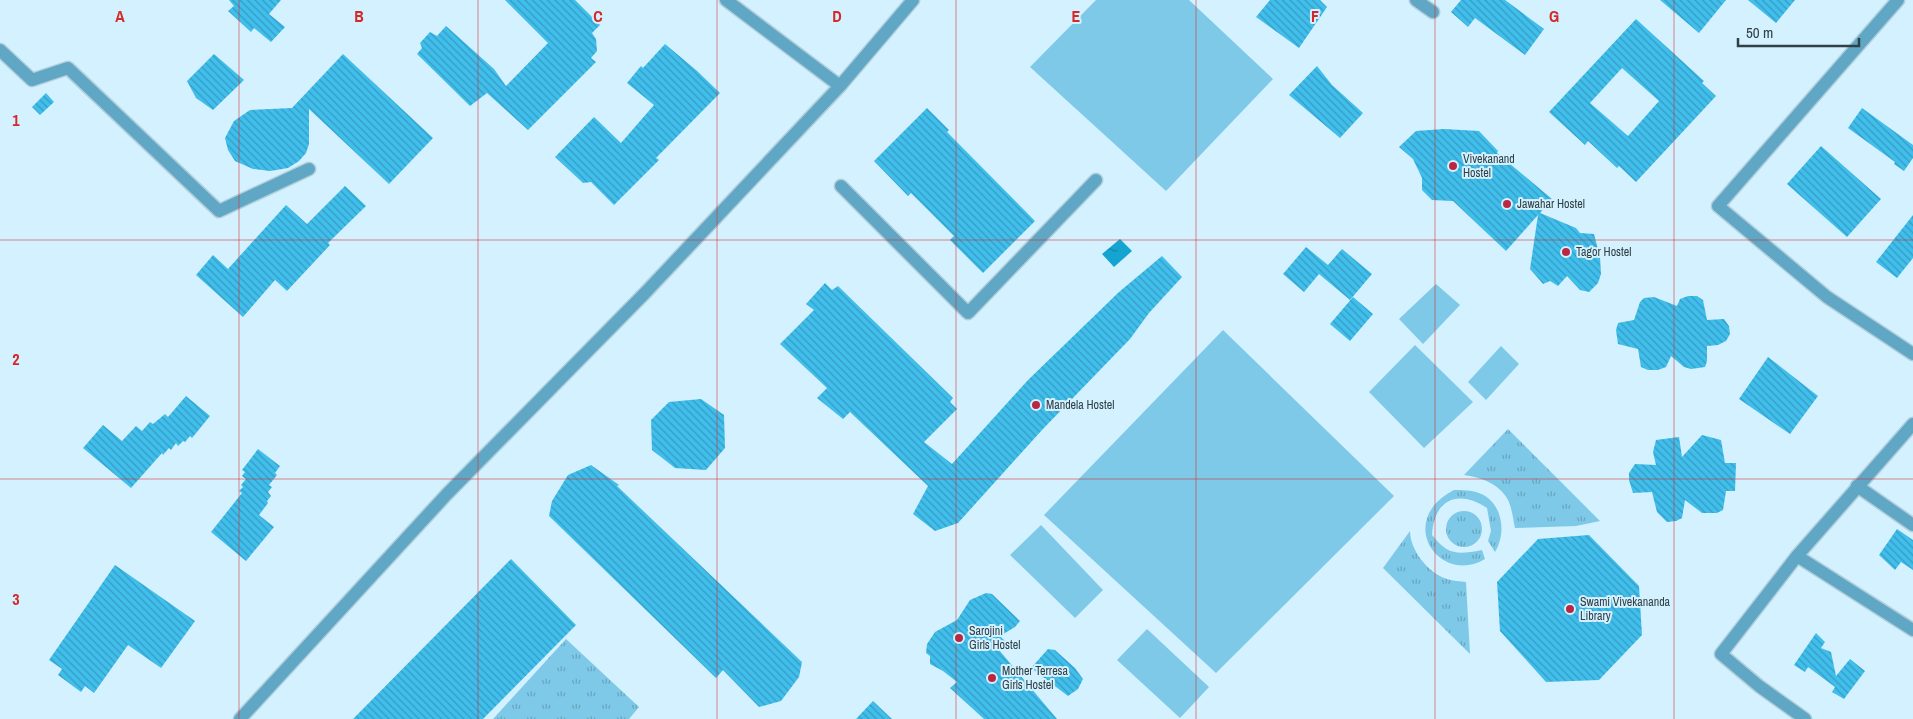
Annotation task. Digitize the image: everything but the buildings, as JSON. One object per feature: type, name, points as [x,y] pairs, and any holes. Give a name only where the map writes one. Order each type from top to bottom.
[{"type":"street","points":[[726,0],[840,86]]},
{"type":"street","points":[[240,719],[447,494],[645,294],[840,86],[914,0]]},
{"type":"street","points":[[1416,0],[1433,12]]},
{"type":"street","points":[[1898,0],[1718,206],[1827,297],[1913,354]]},
{"type":"street","points":[[0,50],[32,80],[68,68],[219,211],[309,169]]},
{"type":"street","points":[[841,186],[968,313],[1096,180]]},
{"type":"street","points":[[1805,719],[1759,686],[1722,654],[1797,556],[1913,424]]},
{"type":"street","points":[[1857,486],[1913,525]]},
{"type":"street","points":[[1797,556],[1913,630]]},
{"type":"green space","points":[[1096,0],[1189,0],[1273,79],[1166,191],[1030,67]]},
{"type":"green space","points":[[1436,284],[1460,305],[1423,344],[1399,319]]},
{"type":"green space","points":[[1223,330],[1394,496],[1216,673],[1044,515]]},
{"type":"green space","points":[[1415,345],[1473,402],[1424,448],[1369,392]]},
{"type":"green space","points":[[1501,346],[1519,364],[1486,400],[1468,382]]},
{"type":"green space","points":[[1508,429],[1600,521],[1576,526],[1515,528],[1509,503],[1504,494],[1489,482],[1464,475]]},
{"type":"green space","points":[[1454,490],[1472,491],[1484,495],[1493,503],[1500,517],[1500,539],[1495,552],[1488,541],[1491,531],[1487,508],[1466,499],[1457,499],[1449,501],[1437,513],[1432,535],[1438,542],[1448,550],[1459,553],[1482,550],[1485,559],[1468,565],[1453,564],[1440,557],[1430,546],[1426,533],[1427,518],[1436,503]]},
{"type":"green space","points":[[1464,511],[1471,512],[1477,516],[1481,522],[1481,536],[1477,542],[1471,546],[1464,547],[1457,546],[1451,542],[1447,536],[1446,529],[1447,522],[1451,516],[1457,512]]},
{"type":"green space","points":[[1041,525],[1103,590],[1075,618],[1010,555]]},
{"type":"green space","points":[[1410,531],[1413,546],[1421,560],[1433,572],[1447,579],[1466,582],[1470,654],[1383,568]]},
{"type":"green space","points":[[1147,629],[1209,687],[1180,718],[1117,660]]},
{"type":"green space","points":[[566,639],[639,707],[629,719],[493,719]]},
{"type":"water","points":[[1120,239],[1132,251],[1114,267],[1102,254]]},
{"type":"place","name":"Vivekanand Hostel","points":[[1453,166]]},
{"type":"place","name":"Jawahar Hostel","points":[[1507,204]]},
{"type":"place","name":"Tagor Hostel","points":[[1566,252]]},
{"type":"place","name":"Mandela Hostel","points":[[1036,405]]},
{"type":"place","name":"Swami Vivekananda Library","points":[[1570,609]]},
{"type":"place","name":"Sarojini Girls Hostel","points":[[959,638]]},
{"type":"place","name":"Mother Terresa Girls Hostel","points":[[992,678]]}]
